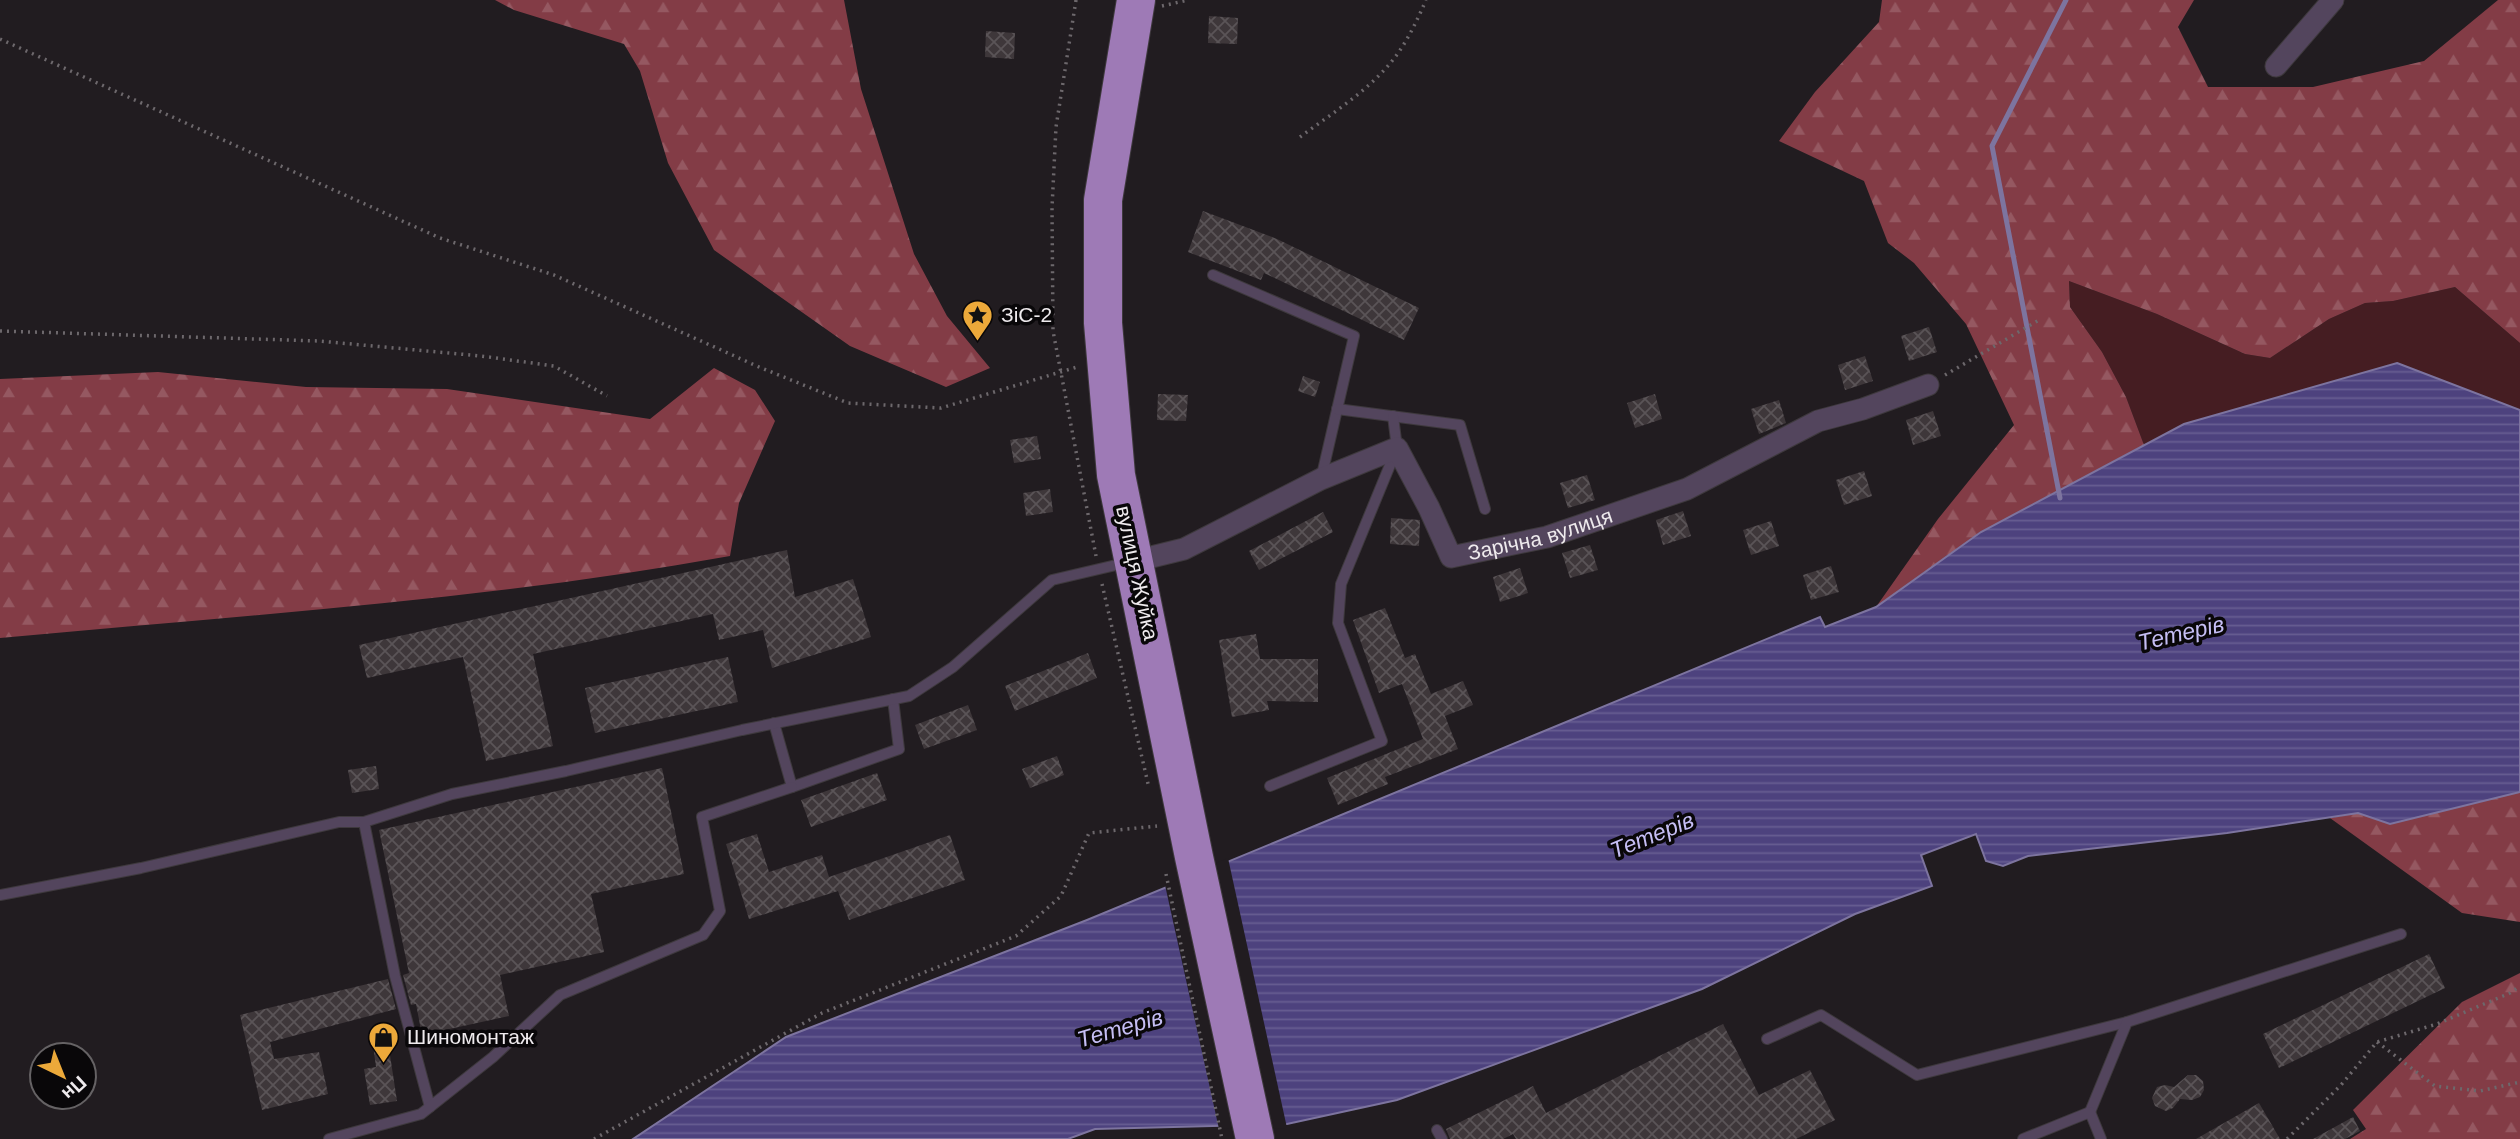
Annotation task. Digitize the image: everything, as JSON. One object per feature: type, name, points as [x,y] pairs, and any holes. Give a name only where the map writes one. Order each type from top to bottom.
[{"type":"highway","name":"вулиця Жуйка","points":[[1136,0],[1103,200],[1102,323],[1116,475],[1135,561],[1179,861],[1255,1139]]},
{"type":"street","points":[[2276,66],[2333,0]]},
{"type":"street","name":"Зарічна вулиця","points":[[1396,448],[1429,508],[1451,557],[1547,537],[1687,489],[1818,421],[1863,409],[1928,386]]},
{"type":"street","points":[[1135,561],[1184,549],[1321,479],[1396,448]]},
{"type":"lane","points":[[1213,275],[1354,336],[1321,479]]},
{"type":"lane","points":[[1337,409],[1460,425],[1485,509]]},
{"type":"lane","points":[[1270,786],[1382,741],[1338,623],[1341,584],[1396,448],[1393,416]]},
{"type":"lane","points":[[0,895],[141,868],[340,822],[364,822],[452,794],[909,696],[953,667],[1052,580],[1135,561]]},
{"type":"lane","points":[[330,1139],[421,1114],[493,1057],[560,995],[703,935],[720,911],[702,817],[899,749],[893,699]]},
{"type":"lane","points":[[774,723],[792,787]]},
{"type":"lane","points":[[364,822],[395,976],[430,1107]]},
{"type":"lane","points":[[1767,1039],[1821,1015],[1917,1075],[2127,1022],[2400,934]]},
{"type":"lane","points":[[2101,1139],[2090,1112],[2127,1022]]},
{"type":"lane","points":[[2024,1139],[2090,1112]]},
{"type":"path","points":[[1300,137],[1365,89],[1392,61],[1426,0]]},
{"type":"path","points":[[0,39],[440,237],[554,275],[759,367],[848,403],[941,408],[1077,368]]},
{"type":"path","points":[[1928,386],[2039,320]]},
{"type":"path","points":[[0,331],[319,341],[481,356],[554,366],[607,396]]},
{"type":"path","points":[[1147,778],[1149,790]]},
{"type":"path","points":[[594,1139],[822,1013],[1016,936],[1061,896],[1089,833],[1157,826],[1154,814]]},
{"type":"path","points":[[1179,861],[1222,1139]]},
{"type":"path","points":[[2287,1139],[2341,1085],[2377,1042],[2437,1024],[2510,993],[2520,986]]},
{"type":"path","points":[[2377,1042],[2435,1086],[2480,1091],[2520,1082]]},
{"type":"shaded area","points":[[2069,281],[2157,314],[2245,354],[2270,358],[2329,319],[2365,303],[2393,301],[2455,287],[2520,343],[2520,410],[2397,363],[2184,424],[2144,445],[2126,397],[2102,352],[2070,307]]},
{"type":"green space","points":[[495,0],[844,0],[861,89],[914,254],[947,316],[990,368],[946,387],[850,346],[714,250],[668,163],[640,71],[624,44],[514,10]]},
{"type":"green space","points":[[1882,0],[2194,0],[2178,27],[2208,87],[2313,87],[2424,61],[2498,0],[2520,0],[2520,343],[2455,287],[2393,301],[2365,303],[2329,319],[2270,358],[2245,354],[2157,314],[2069,281],[2070,307],[2102,352],[2126,397],[2144,445],[1981,532],[1876,607],[1938,519],[2014,425],[1966,324],[1914,263],[1888,243],[1864,181],[1779,141],[1815,92],[1879,22]]},
{"type":"green space","points":[[714,368],[755,390],[775,421],[739,503],[730,556],[549,584],[457,595],[0,638],[0,379],[158,372],[306,387],[447,389],[650,419]]},
{"type":"green space","points":[[2520,792],[2520,922],[2462,913],[2330,818],[2358,813],[2390,824]]},
{"type":"green space","points":[[2520,973],[2520,1139],[2350,1139],[2366,1129],[2353,1110],[2462,1002]]},
{"type":"water","name":"Тетерів","points":[[2397,363],[2520,410],[2520,792],[2390,824],[2358,813],[2227,833],[2028,856],[2003,866],[1986,861],[1976,834],[1921,855],[1932,886],[1855,914],[1702,989],[1397,1100],[1287,1124],[1095,1129],[1068,1139],[633,1139],[786,1037],[1087,920],[1820,617],[1825,627],[1876,607],[1981,532],[2184,424]]},
{"type":"pier","points":[[1228,858],[1287,1128],[1219,1129],[1165,885]]},
{"type":"building","points":[[1209,16],[1238,18],[1237,44],[1208,43]]},
{"type":"building","points":[[986,31],[1015,33],[1014,59],[985,57]]},
{"type":"building","points":[[1203,211],[1277,239],[1419,308],[1404,340],[1264,273],[1261,280],[1188,252]]},
{"type":"building","points":[[1929,327],[1937,352],[1909,361],[1901,336]]},
{"type":"building","points":[[1865,356],[1873,381],[1845,390],[1838,365]]},
{"type":"building","points":[[1303,376],[1320,382],[1315,397],[1298,391]]},
{"type":"building","points":[[1158,394],[1188,395],[1186,421],[1157,420]]},
{"type":"building","points":[[1655,394],[1662,419],[1635,428],[1627,403]]},
{"type":"building","points":[[1779,400],[1786,423],[1759,434],[1751,409]]},
{"type":"building","points":[[1933,411],[1941,436],[1913,445],[1906,420]]},
{"type":"building","points":[[1037,436],[1041,459],[1014,463],[1010,440]]},
{"type":"building","points":[[1864,471],[1872,496],[1844,505],[1836,480]]},
{"type":"building","points":[[1587,475],[1595,500],[1568,508],[1560,483]]},
{"type":"building","points":[[1050,489],[1053,512],[1026,516],[1023,493]]},
{"type":"building","points":[[1683,511],[1691,536],[1663,545],[1656,520]]},
{"type":"building","points":[[1323,512],[1333,532],[1259,570],[1249,551]]},
{"type":"building","points":[[1391,518],[1420,520],[1419,546],[1390,544]]},
{"type":"building","points":[[1771,521],[1779,546],[1751,555],[1743,530]]},
{"type":"building","points":[[1590,545],[1598,570],[1570,578],[1562,553]]},
{"type":"building","points":[[787,550],[795,597],[853,579],[871,637],[772,668],[763,630],[719,640],[713,614],[533,654],[553,746],[486,761],[463,657],[367,678],[359,645]]},
{"type":"building","points":[[1831,566],[1839,592],[1811,600],[1803,575]]},
{"type":"building","points":[[1520,568],[1528,593],[1500,602],[1493,577]]},
{"type":"building","points":[[1385,608],[1405,658],[1415,654],[1431,694],[1463,681],[1473,705],[1445,716],[1458,749],[1385,777],[1388,784],[1338,805],[1327,778],[1423,739],[1402,684],[1379,693],[1353,620]]},
{"type":"building","points":[[1256,634],[1260,659],[1318,659],[1318,702],[1267,701],[1269,710],[1232,717],[1219,640]]},
{"type":"building","points":[[1088,653],[1097,678],[1015,711],[1005,686]]},
{"type":"building","points":[[728,657],[738,702],[595,733],[585,688]]},
{"type":"building","points":[[968,705],[977,730],[924,749],[915,725]]},
{"type":"building","points":[[1057,756],[1064,775],[1030,788],[1022,769]]},
{"type":"building","points":[[376,766],[379,789],[352,793],[348,770]]},
{"type":"building","points":[[662,768],[684,874],[591,894],[604,952],[500,975],[509,1016],[422,1035],[416,1004],[411,1005],[403,975],[409,973],[379,830]]},
{"type":"building","points":[[877,773],[887,800],[811,827],[801,800]]},
{"type":"building","points":[[757,834],[769,872],[822,855],[829,877],[950,835],[965,880],[849,920],[838,891],[749,919],[726,844]]},
{"type":"building","points":[[2429,954],[2445,988],[2279,1068],[2263,1034]]},
{"type":"building","points":[[388,979],[396,1009],[270,1042],[274,1059],[319,1052],[328,1094],[262,1110],[240,1015]]},
{"type":"building","points":[[1723,1024],[1759,1095],[1810,1070],[1835,1120],[1796,1139],[1516,1139],[1513,1134],[1503,1139],[1450,1139],[1446,1129],[1533,1086],[1546,1113]]},
{"type":"building","points":[[388,1042],[397,1101],[370,1105],[364,1069],[376,1067],[373,1045]]},
{"type":"building","points":[[2188,1075],[2196,1075],[2203,1081],[2204,1090],[2200,1097],[2192,1100],[2180,1099],[2173,1108],[2166,1111],[2155,1106],[2152,1098],[2157,1087],[2174,1087]]},
{"type":"building","points":[[2259,1103],[2280,1139],[2196,1139]]},
{"type":"building","points":[[2353,1117],[2360,1131],[2345,1139],[2313,1139]]},
{"type":"waterway","points":[[2060,498],[1992,146],[2066,0]]},
{"type":"place","name":"ЗіС-2","points":[[978,342]]},
{"type":"place","name":"Шиномонтаж","points":[[384,1064]]}]
